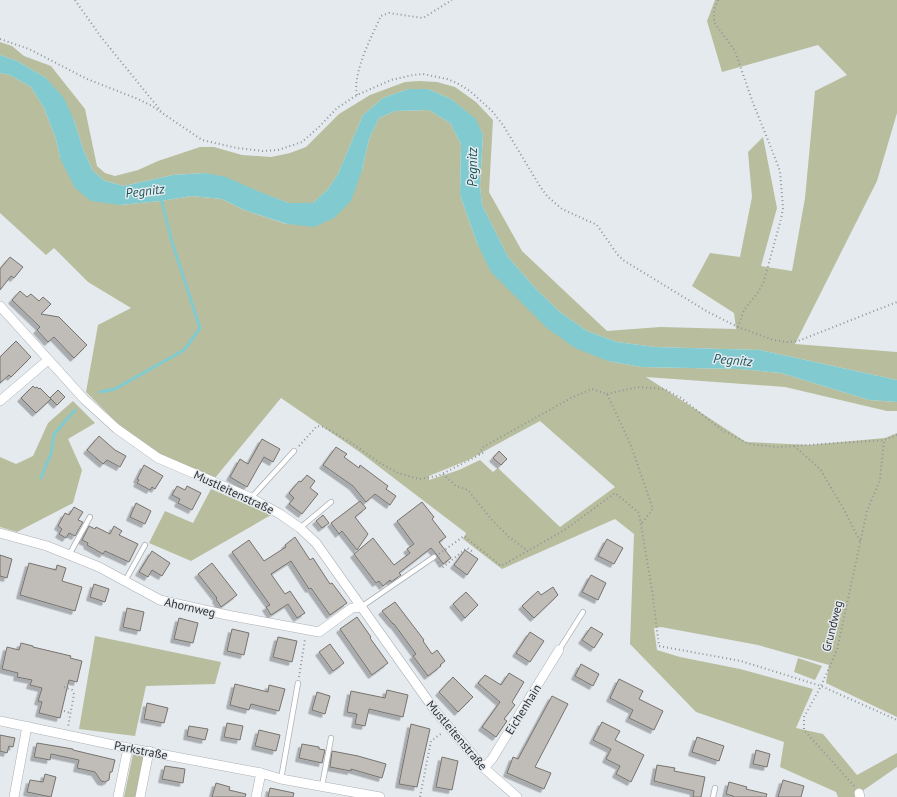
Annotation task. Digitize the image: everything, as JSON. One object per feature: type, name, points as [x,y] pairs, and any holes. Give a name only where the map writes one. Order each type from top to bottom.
[{"type":"street","name":"Mustleitenstraße","points":[[0,306],[84,399],[117,429],[158,458],[251,498],[280,514],[300,528],[316,543],[436,712],[484,768],[517,797]]},
{"type":"street","points":[[0,401],[48,360]]},
{"type":"street","name":"Ahornweg","points":[[0,533],[46,546],[99,567],[160,600],[227,615],[319,632],[352,608],[361,607]]},
{"type":"street","name":"Eichenhain","points":[[484,768],[492,759],[559,650]]},
{"type":"street","name":"Parkstraße","points":[[0,721],[148,752],[261,773],[281,779],[380,797]]},
{"type":"street","points":[[14,797],[27,726]]},
{"type":"street","points":[[118,797],[128,748]]},
{"type":"street","points":[[140,797],[148,752]]},
{"type":"street","points":[[256,797],[261,773]]},
{"type":"lane","points":[[251,498],[294,451]]},
{"type":"lane","points":[[300,528],[332,502]]},
{"type":"lane","points":[[69,555],[90,517]]},
{"type":"lane","points":[[125,581],[145,544]]},
{"type":"lane","points":[[361,607],[434,557]]},
{"type":"lane","points":[[559,650],[582,612]]},
{"type":"lane","points":[[281,779],[298,684]]},
{"type":"lane","points":[[322,786],[331,738]]},
{"type":"lane","points":[[713,797],[715,788]]},
{"type":"path","points":[[74,0],[101,37],[162,113]]},
{"type":"path","points":[[357,95],[355,87],[365,49],[381,16],[389,13],[422,18],[452,0]]},
{"type":"path","points":[[718,0],[714,10],[714,22],[735,51],[753,103],[780,171],[782,208],[781,219],[764,280],[759,291],[744,310],[738,327]]},
{"type":"path","points":[[0,39],[29,49],[87,79],[138,99],[202,140],[237,148],[263,151],[278,150],[302,142],[337,108],[357,95],[390,80],[423,74],[437,77],[457,83],[481,100],[503,125],[541,188],[556,204],[597,225],[617,254],[629,265],[708,312],[738,327],[773,340],[787,342],[798,341],[897,302]]},
{"type":"path","points":[[479,454],[483,447],[571,398],[592,389],[606,394],[638,386],[664,389],[681,398],[722,430],[749,444],[777,447],[794,446],[884,440],[897,435]]},
{"type":"path","points":[[606,394],[630,443],[653,509],[641,524]]},
{"type":"path","points":[[294,451],[317,426],[324,427],[398,473],[419,479],[443,474],[485,452]]},
{"type":"path","name":"Grundweg","points":[[860,795],[804,730],[804,717],[821,686],[837,650],[867,511],[880,480],[884,440]]},
{"type":"path","points":[[794,446],[820,469],[842,506],[860,542]]},
{"type":"path","points":[[443,474],[456,486],[468,490],[491,519],[505,533],[528,551]]},
{"type":"path","points":[[473,552],[466,548],[442,568],[434,557],[464,536],[501,566],[563,531],[615,493],[639,513],[652,590],[659,646],[742,661],[821,686],[896,720],[897,716]]},
{"type":"path","points":[[298,684],[306,630]]},
{"type":"path","points":[[64,687],[72,690],[74,694],[66,734]]},
{"type":"path","points":[[64,711],[70,713]]},
{"type":"path","points":[[420,797],[431,741],[442,734]]},
{"type":"green space","points":[[715,0],[897,0],[897,113],[877,181],[795,344],[897,352],[897,380],[760,350],[655,347],[617,342],[587,331],[560,312],[536,289],[508,257],[482,205],[480,185],[483,135],[475,119],[451,99],[428,89],[408,89],[383,98],[363,115],[338,174],[328,189],[313,203],[289,203],[205,173],[173,175],[124,186],[105,181],[93,171],[83,149],[74,120],[46,78],[17,61],[0,55],[0,42],[12,46],[24,56],[51,66],[85,109],[97,166],[105,173],[115,176],[138,170],[158,161],[200,147],[214,147],[242,155],[271,157],[290,153],[306,147],[339,114],[370,95],[405,82],[437,82],[455,87],[476,102],[493,120],[489,192],[522,251],[607,331],[660,327],[736,329],[734,313],[692,286],[710,253],[740,257],[752,197],[748,152],[763,137],[777,208],[761,266],[792,271],[805,198],[815,91],[847,75],[818,45],[722,72],[707,21]]},
{"type":"green space","points":[[0,73],[10,75],[31,87],[44,108],[56,139],[60,158],[120,205],[192,196],[222,199],[244,210],[286,224],[362,170],[369,139],[379,118],[395,111],[429,110],[450,123],[461,144],[460,195],[477,243],[608,361],[641,367],[740,369],[781,373],[869,400],[897,402],[897,411],[887,411],[785,387],[646,377],[746,442],[809,445],[885,438],[897,433],[897,717],[826,683],[829,665],[758,645],[661,627],[654,628],[657,650],[680,657],[740,669],[813,689],[796,728],[823,734],[857,775],[897,753],[897,767],[858,794],[859,797],[838,797],[836,792],[780,767],[784,742],[696,712],[630,644],[634,534],[615,519],[502,569],[463,539],[466,533],[361,453],[281,398],[215,478],[160,454],[121,427],[86,392],[98,325],[131,308],[88,282],[54,248],[46,255],[0,213]],"holes":[[[540,421],[615,487],[560,527],[498,468],[493,472],[480,460],[459,470],[429,480],[429,476],[468,460]]]},
{"type":"green space","points":[[73,401],[95,423],[68,439],[82,470],[73,503],[17,532],[0,527],[0,457],[16,464],[33,456],[48,423]]},
{"type":"green space","points":[[211,489],[271,515],[191,561],[149,543],[165,511],[193,523]]},
{"type":"green space","points":[[95,636],[221,662],[215,684],[146,686],[135,736],[79,729]]},
{"type":"green space","points":[[798,658],[822,666],[815,680],[794,672]]},
{"type":"green space","points":[[133,754],[145,757],[137,797],[124,797]]},
{"type":"water","name":"Pegnitz","points":[[0,55],[17,61],[46,78],[64,98],[93,171],[105,181],[124,186],[173,175],[205,173],[226,177],[289,203],[313,203],[328,189],[338,174],[363,115],[383,98],[408,89],[428,89],[451,99],[476,119],[483,135],[480,185],[482,205],[508,257],[536,289],[560,312],[587,331],[617,342],[655,347],[760,350],[897,380],[897,402],[869,400],[781,373],[740,369],[641,367],[608,361],[575,348],[547,328],[491,272],[477,243],[460,195],[461,144],[450,123],[429,110],[395,111],[379,118],[369,139],[362,170],[351,201],[334,218],[314,227],[287,224],[244,210],[222,199],[192,196],[120,205],[91,201],[75,188],[60,158],[56,139],[44,108],[31,87],[10,75],[0,73]]},
{"type":"building","points":[[10,257],[23,267],[14,278],[11,276],[0,290],[0,269]]},
{"type":"building","points":[[20,291],[27,297],[31,294],[39,301],[43,297],[51,304],[41,314],[59,317],[87,345],[74,358],[54,337],[48,342],[37,330],[40,327],[12,300]]},
{"type":"building","points":[[16,341],[31,357],[11,377],[9,375],[0,383],[0,357]]},
{"type":"building","points":[[33,386],[35,388],[40,388],[51,399],[36,413],[21,398]]},
{"type":"building","points":[[58,390],[65,397],[57,405],[50,398]]},
{"type":"building","points":[[99,436],[115,450],[126,456],[120,467],[107,460],[103,464],[87,450]]},
{"type":"building","points":[[262,439],[280,449],[273,462],[264,457],[247,487],[230,477],[240,459],[248,464]]},
{"type":"building","points":[[336,447],[347,454],[344,457],[359,468],[360,465],[388,486],[386,489],[396,496],[390,505],[375,494],[366,502],[353,486],[323,465]]},
{"type":"building","points":[[499,451],[507,459],[501,465],[493,458]]},
{"type":"building","points":[[144,465],[163,476],[155,489],[152,487],[150,490],[137,483],[139,480],[137,479]]},
{"type":"building","points":[[307,475],[315,481],[310,488],[318,494],[302,514],[289,504],[294,498],[289,493],[299,481],[301,482]]},
{"type":"building","points":[[177,486],[185,490],[187,486],[201,493],[192,510],[178,503],[180,499],[172,495]]},
{"type":"building","points":[[360,501],[366,508],[355,517],[368,534],[357,550],[342,531],[339,534],[331,523]]},
{"type":"building","points":[[422,502],[434,517],[432,519],[446,537],[439,542],[451,558],[443,564],[431,548],[399,573],[401,575],[391,582],[390,580],[383,586],[379,581],[376,583],[354,554],[373,538],[394,565],[410,553],[407,549],[414,544],[397,521]]},
{"type":"building","points":[[136,503],[151,511],[145,524],[130,517]]},
{"type":"building","points":[[74,507],[83,512],[78,520],[83,522],[75,536],[69,533],[66,538],[59,534],[62,529],[58,526],[65,513],[69,515]]},
{"type":"building","points":[[323,515],[329,523],[322,528],[316,521]]},
{"type":"building","points":[[89,526],[95,529],[96,527],[110,534],[114,526],[122,531],[119,535],[138,544],[129,562],[105,551],[103,554],[87,545],[88,543],[82,540]]},
{"type":"building","points":[[295,537],[310,560],[313,558],[330,584],[332,583],[347,603],[330,615],[311,588],[309,589],[291,561],[271,574],[285,594],[290,591],[305,613],[297,618],[288,604],[271,615],[266,607],[270,605],[232,552],[249,540],[264,561],[286,547],[285,545]]},
{"type":"building","points":[[607,539],[623,548],[614,564],[598,556]]},
{"type":"building","points":[[465,550],[478,559],[467,575],[454,565]]},
{"type":"building","points":[[152,551],[170,563],[162,576],[152,570],[148,577],[139,572]]},
{"type":"building","points":[[0,555],[12,559],[7,578],[0,576]]},
{"type":"building","points":[[29,563],[56,570],[57,565],[66,568],[62,581],[82,587],[75,611],[20,595]]},
{"type":"building","points":[[212,563],[237,595],[221,607],[216,599],[217,598],[198,574]]},
{"type":"building","points":[[591,575],[606,583],[598,600],[582,592]]},
{"type":"building","points":[[94,584],[109,589],[105,602],[90,597]]},
{"type":"building","points":[[553,587],[558,595],[534,618],[522,606],[538,591],[541,595]]},
{"type":"building","points":[[466,592],[478,605],[465,618],[453,604]]},
{"type":"building","points":[[395,602],[424,640],[423,641],[432,654],[437,650],[445,661],[428,676],[413,656],[416,654],[394,624],[382,611]]},
{"type":"building","points":[[127,608],[144,612],[140,631],[123,627]]},
{"type":"building","points":[[357,617],[388,663],[372,675],[340,629]]},
{"type":"building","points":[[179,618],[198,623],[193,643],[174,639]]},
{"type":"building","points":[[591,627],[603,634],[594,648],[582,640]]},
{"type":"building","points":[[232,629],[249,633],[244,655],[227,651]]},
{"type":"building","points":[[530,632],[544,641],[530,662],[516,653]]},
{"type":"building","points":[[278,637],[297,641],[292,662],[273,657]]},
{"type":"building","points":[[21,643],[71,656],[70,658],[82,661],[77,682],[69,680],[60,718],[39,713],[42,702],[38,701],[42,688],[30,685],[32,680],[17,677],[18,673],[2,669],[7,647],[19,650]]},
{"type":"building","points":[[330,644],[344,663],[333,671],[319,652]]},
{"type":"building","points":[[581,664],[599,674],[593,686],[575,676]]},
{"type":"building","points":[[509,673],[524,682],[512,702],[515,705],[504,719],[507,721],[496,737],[482,727],[500,702],[478,683],[485,675],[501,685]]},
{"type":"building","points":[[453,677],[473,697],[458,712],[439,692]]},
{"type":"building","points":[[619,679],[643,691],[639,699],[663,711],[654,730],[629,718],[633,710],[610,698]]},
{"type":"building","points":[[235,684],[268,692],[269,685],[285,689],[279,711],[251,704],[249,710],[230,705]]},
{"type":"building","points":[[387,690],[408,695],[403,717],[369,709],[365,726],[355,724],[357,714],[347,712],[351,691],[385,698]]},
{"type":"building","points":[[317,692],[330,696],[325,714],[312,710]]},
{"type":"building","points":[[552,696],[568,704],[535,767],[551,773],[544,789],[507,773],[513,757],[518,759]]},
{"type":"building","points":[[147,703],[168,708],[164,723],[144,719]]},
{"type":"building","points":[[602,722],[620,731],[615,740],[644,755],[631,782],[616,774],[620,766],[606,759],[611,749],[593,740]]},
{"type":"building","points":[[227,723],[243,726],[240,740],[224,737]]},
{"type":"building","points":[[411,724],[430,729],[417,787],[399,784]]},
{"type":"building","points":[[189,726],[208,729],[205,740],[187,736]]},
{"type":"building","points":[[259,730],[280,735],[276,751],[255,746]]},
{"type":"building","points":[[0,735],[15,738],[13,747],[9,746],[7,753],[0,751]]},
{"type":"building","points":[[697,737],[724,746],[719,761],[692,752]]},
{"type":"building","points":[[37,743],[73,749],[115,760],[112,772],[110,772],[109,780],[105,782],[101,781],[95,772],[77,768],[79,760],[51,754],[50,760],[34,757]]},
{"type":"building","points":[[302,744],[319,747],[319,749],[325,750],[322,763],[299,758]]},
{"type":"building","points":[[756,750],[770,754],[767,767],[753,764]]},
{"type":"building","points":[[332,751],[358,756],[386,764],[382,778],[351,769],[351,771],[330,767]]},
{"type":"building","points":[[442,757],[458,761],[452,790],[436,787]]},
{"type":"building","points":[[657,765],[675,768],[674,771],[705,777],[701,797],[693,797],[694,791],[654,781]]},
{"type":"building","points":[[165,766],[185,769],[183,783],[162,779]]},
{"type":"building","points":[[45,774],[56,777],[51,797],[27,792],[30,780],[43,782]]},
{"type":"building","points":[[783,780],[804,786],[801,797],[778,797]]},
{"type":"building","points":[[729,782],[747,787],[746,789],[767,794],[766,797],[733,797],[726,794]]},
{"type":"building","points":[[216,783],[230,787],[229,790],[246,794],[245,797],[212,797]]},
{"type":"building","points":[[270,788],[294,793],[293,797],[268,797]]},
{"type":"waterway","name":"Pegnitz","points":[[100,392],[115,389],[184,350],[200,328],[172,242],[161,198]]},
{"type":"waterway","points":[[41,478],[51,453],[54,434],[75,410]]}]
